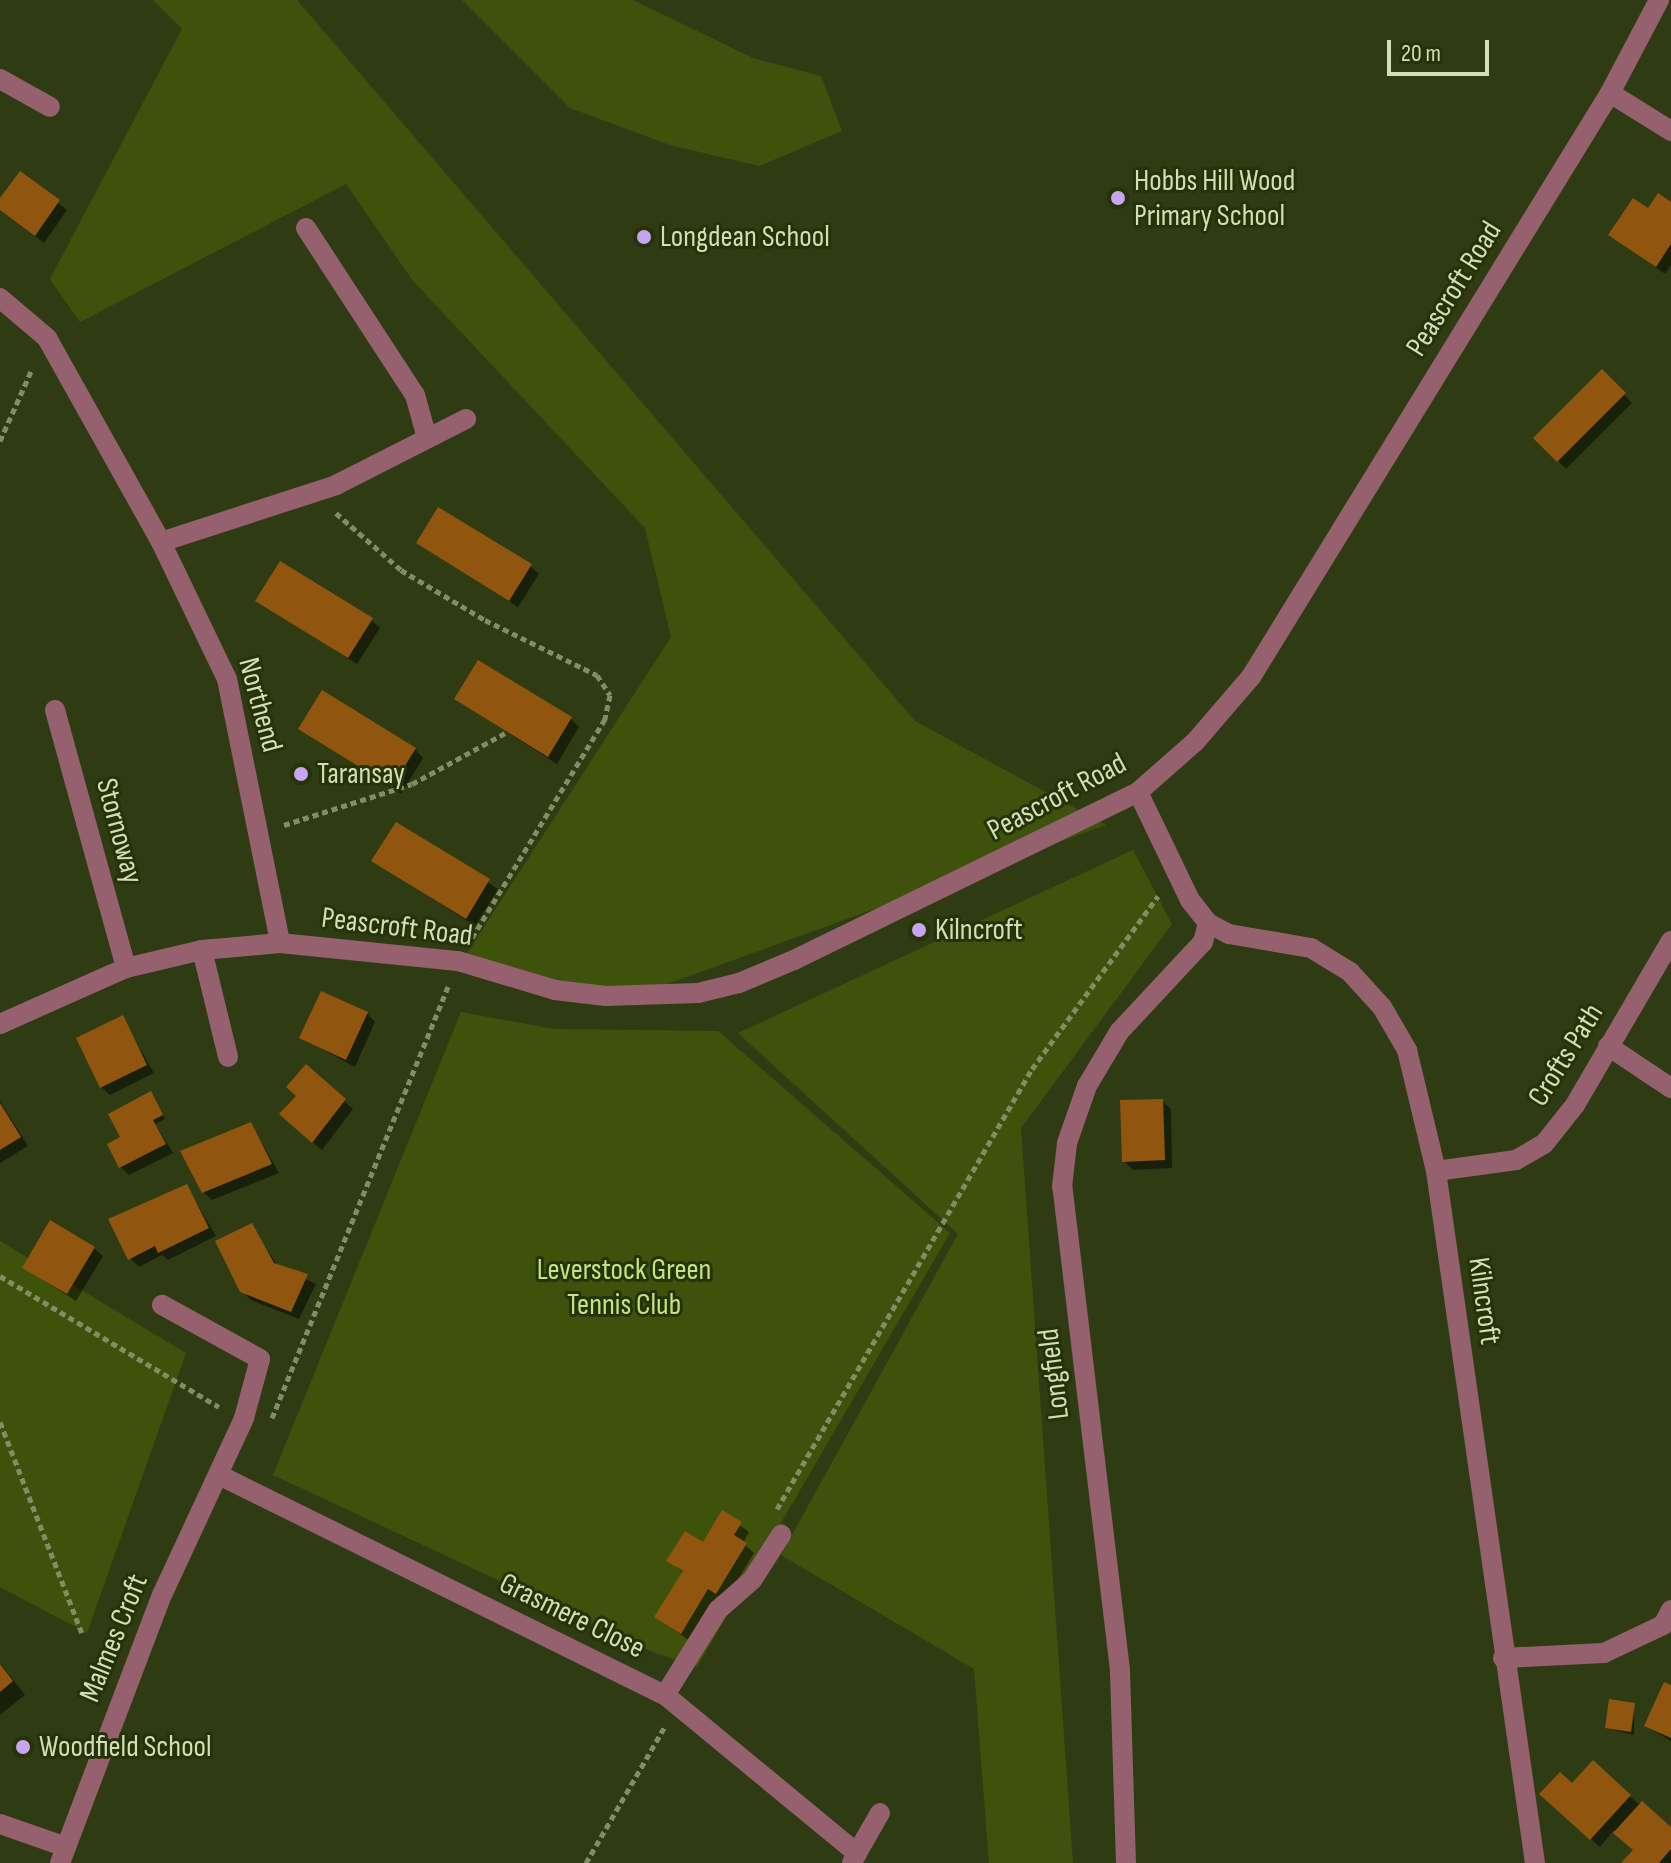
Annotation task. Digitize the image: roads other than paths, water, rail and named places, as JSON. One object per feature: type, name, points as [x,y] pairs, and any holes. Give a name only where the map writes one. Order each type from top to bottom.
[{"type":"street","name":"Peascroft Road","points":[[280,943],[458,961],[555,990],[606,996],[684,994],[739,983],[1047,840],[1138,792],[1195,742],[1251,677],[1610,93],[1659,0]]},
{"type":"street","points":[[0,79],[50,107]]},
{"type":"street","points":[[1610,93],[1671,131]]},
{"type":"street","points":[[306,228],[415,395],[427,438]]},
{"type":"street","name":"Northend","points":[[0,298],[47,338],[161,542],[227,679],[261,834],[280,943]]},
{"type":"street","points":[[161,542],[313,493],[466,419]]},
{"type":"street","name":"Stornoway","points":[[55,710],[126,968]]},
{"type":"street","points":[[1138,792],[1208,923]]},
{"type":"street","name":"Kilncroft","points":[[1208,923],[1229,934],[1311,948],[1350,972],[1382,1007],[1407,1050],[1436,1171],[1503,1658],[1535,1863]]},
{"type":"street","name":"Longfield","points":[[1126,1863],[1120,1670],[1062,1187],[1067,1143],[1087,1086],[1119,1032],[1203,942],[1208,923]]},
{"type":"street","name":"Crofts Path","points":[[1436,1171],[1516,1160],[1544,1144],[1575,1105],[1671,941]]},
{"type":"street","points":[[0,1024],[126,968],[202,950],[280,943]]},
{"type":"street","points":[[202,950],[228,1057]]},
{"type":"street","points":[[1608,1046],[1671,1088]]},
{"type":"street","name":"Malmes Croft","points":[[63,1855],[162,1595],[221,1476],[231,1439],[245,1412],[260,1359],[162,1305]]},
{"type":"street","name":"Grasmere Close","points":[[221,1476],[671,1700],[855,1858]]},
{"type":"street","points":[[671,1700],[718,1610],[752,1580],[777,1525]]},
{"type":"street","points":[[1503,1658],[1604,1653],[1663,1625],[1671,1610]]},
{"type":"street","points":[[855,1858],[880,1813]]},
{"type":"street","points":[[0,1824],[63,1855]]},
{"type":"place","name":"Hobbs Hill Wood Primary School","points":[[1118,198]]},
{"type":"place","name":"Longdean School","points":[[644,237]]},
{"type":"place","name":"Taransay","points":[[301,774]]},
{"type":"place","name":"Kilncroft","points":[[919,930]]},
{"type":"place","name":"Woodfield School","points":[[23,1747]]},
{"type":"park label","name":"Leverstock Green Tennis Club","points":[[624,1287]]}]
